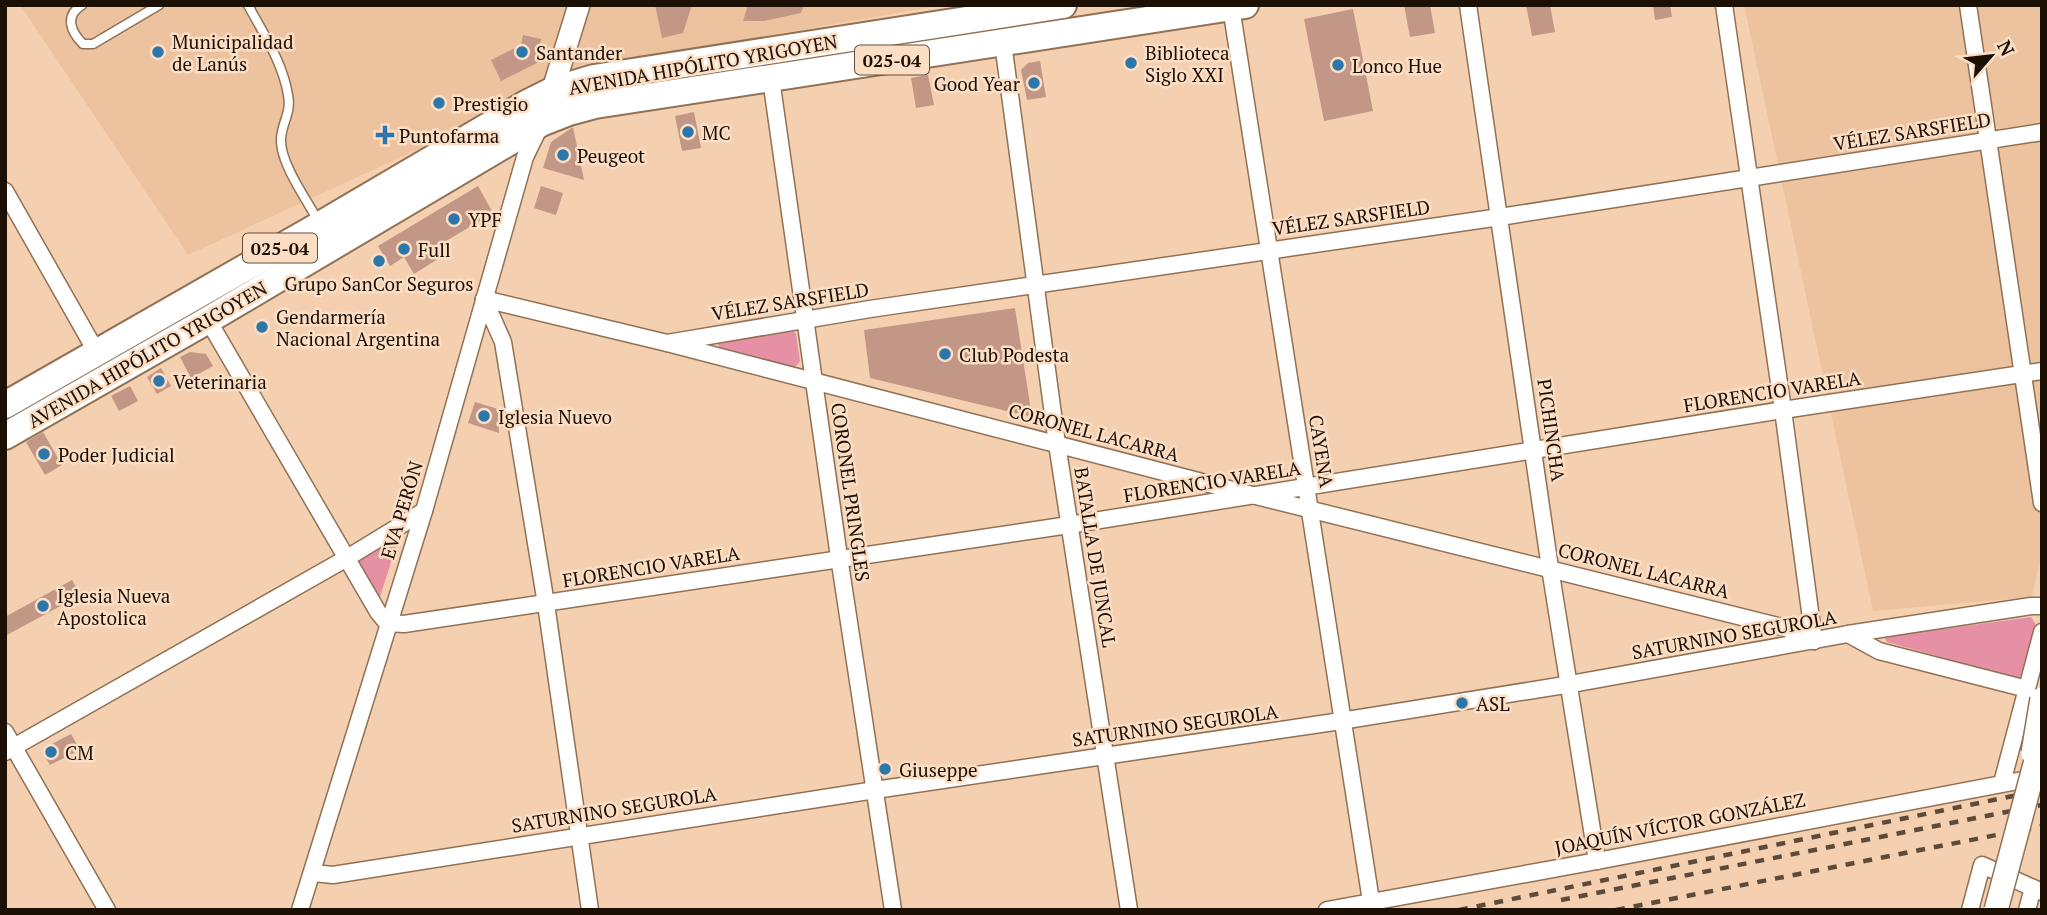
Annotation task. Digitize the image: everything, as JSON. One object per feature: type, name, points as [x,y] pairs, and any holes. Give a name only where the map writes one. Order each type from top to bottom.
[{"type":"main road","name":"AVENIDA HIPÓLITO YRIGOYEN","points":[[5,405],[320,225],[526,103],[554,90],[594,78],[1063,5]]},
{"type":"main road","name":"AVENIDA HIPÓLITO YRIGOYEN","points":[[5,436],[208,320],[541,123],[569,112],[595,105],[1238,6]]},
{"type":"main road","points":[[2034,694],[2034,784]]},
{"type":"main road","points":[[2034,784],[2042,738]]},
{"type":"main road","points":[[1996,910],[2042,758]]},
{"type":"street","points":[[541,123],[554,90],[579,5]]},
{"type":"street","name":"PICHINCHA","points":[[1468,5],[1550,568],[1597,861]]},
{"type":"street","points":[[1724,5],[1814,641]]},
{"type":"street","points":[[1968,5],[2042,503]]},
{"type":"street","name":"CAYENA","points":[[1238,6],[1268,250],[1371,901]]},
{"type":"street","name":"BATALLA DE JUNCAL","points":[[1003,43],[1069,525],[1129,910]]},
{"type":"street","name":"CORONEL PRINGLES","points":[[771,79],[804,320],[893,910]]},
{"type":"street","name":"EVA PERÓN","points":[[300,910],[424,511],[525,157],[541,123]]},
{"type":"street","name":"VÉLEZ SARSFIELD","points":[[667,343],[1036,284],[1500,217],[2042,132]]},
{"type":"street","points":[[5,191],[97,353]]},
{"type":"street","points":[[484,299],[503,342],[590,910]]},
{"type":"street","name":"CORONEL LACARRA","points":[[484,299],[667,343],[1252,495],[1786,628],[1814,641]]},
{"type":"street","points":[[208,320],[378,612],[387,623]]},
{"type":"street","name":"FLORENCIO VARELA","points":[[387,623],[404,624],[545,604],[839,557],[1069,525],[2042,371]]},
{"type":"street","points":[[10,750],[347,558],[424,511]]},
{"type":"street","name":"SATURNINO SEGUROLA","points":[[313,873],[333,874],[1341,721],[1848,635],[2042,606]]},
{"type":"street","points":[[2002,783],[2034,694],[2042,632]]},
{"type":"street","points":[[1848,635],[1878,651],[2034,694]]},
{"type":"street","points":[[5,732],[10,750],[107,910]]},
{"type":"street","name":"JOAQUÍN VÍCTOR GONZÁLEZ","points":[[1326,910],[2002,783],[2034,784]]},
{"type":"street","points":[[1970,910],[1982,865],[2038,890],[2027,910]]},
{"type":"lane","points":[[82,5],[75,9],[70,20],[72,33],[83,44],[93,44],[159,5]]},
{"type":"lane","points":[[248,5],[276,59],[288,92],[290,110],[281,136],[281,146],[290,169],[320,225]]},
{"type":"shaded area","points":[[20,5],[943,5],[601,65],[188,255]]},
{"type":"shaded area","points":[[1744,5],[2042,5],[2042,552],[2032,597],[1873,611]]},
{"type":"shaded area","points":[[790,327],[796,334],[800,361],[794,368],[721,351],[718,344],[721,338]]},
{"type":"shaded area","points":[[399,537],[379,600],[357,560]]},
{"type":"shaded area","points":[[2031,617],[2036,625],[2026,669],[2018,679],[1887,642],[1884,637]]},
{"type":"building","points":[[655,5],[692,5],[683,33],[662,38]]},
{"type":"building","points":[[748,5],[804,5],[801,13],[764,21],[743,21]]},
{"type":"building","points":[[1404,5],[1430,5],[1435,33],[1410,37]]},
{"type":"building","points":[[1526,5],[1550,5],[1555,32],[1532,36]]},
{"type":"building","points":[[1653,5],[1670,5],[1672,17],[1655,20]]},
{"type":"building","name":"Lonco Hue","points":[[1353,9],[1373,111],[1324,121],[1304,19]]},
{"type":"building","name":"Santander","points":[[523,35],[541,39],[537,63],[501,81],[491,60],[521,45]]},
{"type":"building","name":"Good Year","points":[[1040,61],[1046,97],[1027,100],[1021,70],[1028,63]]},
{"type":"building","points":[[928,75],[934,105],[916,108],[911,78]]},
{"type":"building","name":"MC","points":[[694,112],[701,148],[682,151],[675,116]]},
{"type":"building","name":"Peugeot","points":[[573,127],[584,180],[543,168],[551,142]]},
{"type":"building","points":[[478,186],[493,213],[436,247],[441,257],[414,274],[404,257],[390,266],[378,246]]},
{"type":"building","points":[[541,186],[563,193],[556,215],[534,208]]},
{"type":"building","name":"Club Podesta","points":[[1015,308],[1032,417],[870,378],[864,330]]},
{"type":"building","points":[[190,352],[206,354],[213,366],[191,378],[180,357]]},
{"type":"building","name":"Veterinaria","points":[[161,368],[171,386],[157,394],[147,377]]},
{"type":"building","points":[[130,386],[138,401],[119,411],[111,396]]},
{"type":"building","name":"Iglesia Nuevo","points":[[475,402],[498,409],[499,433],[468,423]]},
{"type":"building","name":"Poder Judicial","points":[[43,432],[62,465],[45,475],[26,442]]},
{"type":"building","name":"Iglesia Nueva Apostolica","points":[[72,580],[81,595],[5,636],[5,617]]},
{"type":"building","points":[[71,734],[80,750],[50,765],[46,758],[52,744]]},
{"type":"railway","points":[[1459,910],[2042,790]]},
{"type":"railway","points":[[1561,900],[2042,805]]},
{"type":"railway","points":[[1616,910],[2042,826]]},
{"type":"place","name":"Municipalidad de Lanús","points":[[158,52]]},
{"type":"place","name":"Santander","points":[[522,52]]},
{"type":"place","name":"Biblioteca Siglo XXI","points":[[1131,63]]},
{"type":"place","name":"Lonco Hue","points":[[1338,65]]},
{"type":"place","name":"Good Year","points":[[1034,83]]},
{"type":"place","name":"Prestigio","points":[[439,103]]},
{"type":"place","name":"MC","points":[[688,132]]},
{"type":"place","name":"Puntofarma","points":[[385,135]]},
{"type":"place","name":"Peugeot","points":[[563,155]]},
{"type":"place","name":"YPF","points":[[454,219]]},
{"type":"place","name":"Full","points":[[404,249]]},
{"type":"place","name":"Grupo SanCor Seguros","points":[[379,261]]},
{"type":"place","name":"Gendarmería Nacional Argentina","points":[[262,327]]},
{"type":"place","name":"Club Podesta","points":[[945,354]]},
{"type":"place","name":"Veterinaria","points":[[159,381]]},
{"type":"place","name":"Iglesia Nuevo","points":[[484,416]]},
{"type":"place","name":"Poder Judicial","points":[[44,454]]},
{"type":"place","name":"Iglesia Nueva Apostolica","points":[[43,606]]},
{"type":"place","name":"ASL","points":[[1462,703]]},
{"type":"place","name":"CM","points":[[51,752]]},
{"type":"place","name":"Giuseppe","points":[[885,769]]}]
